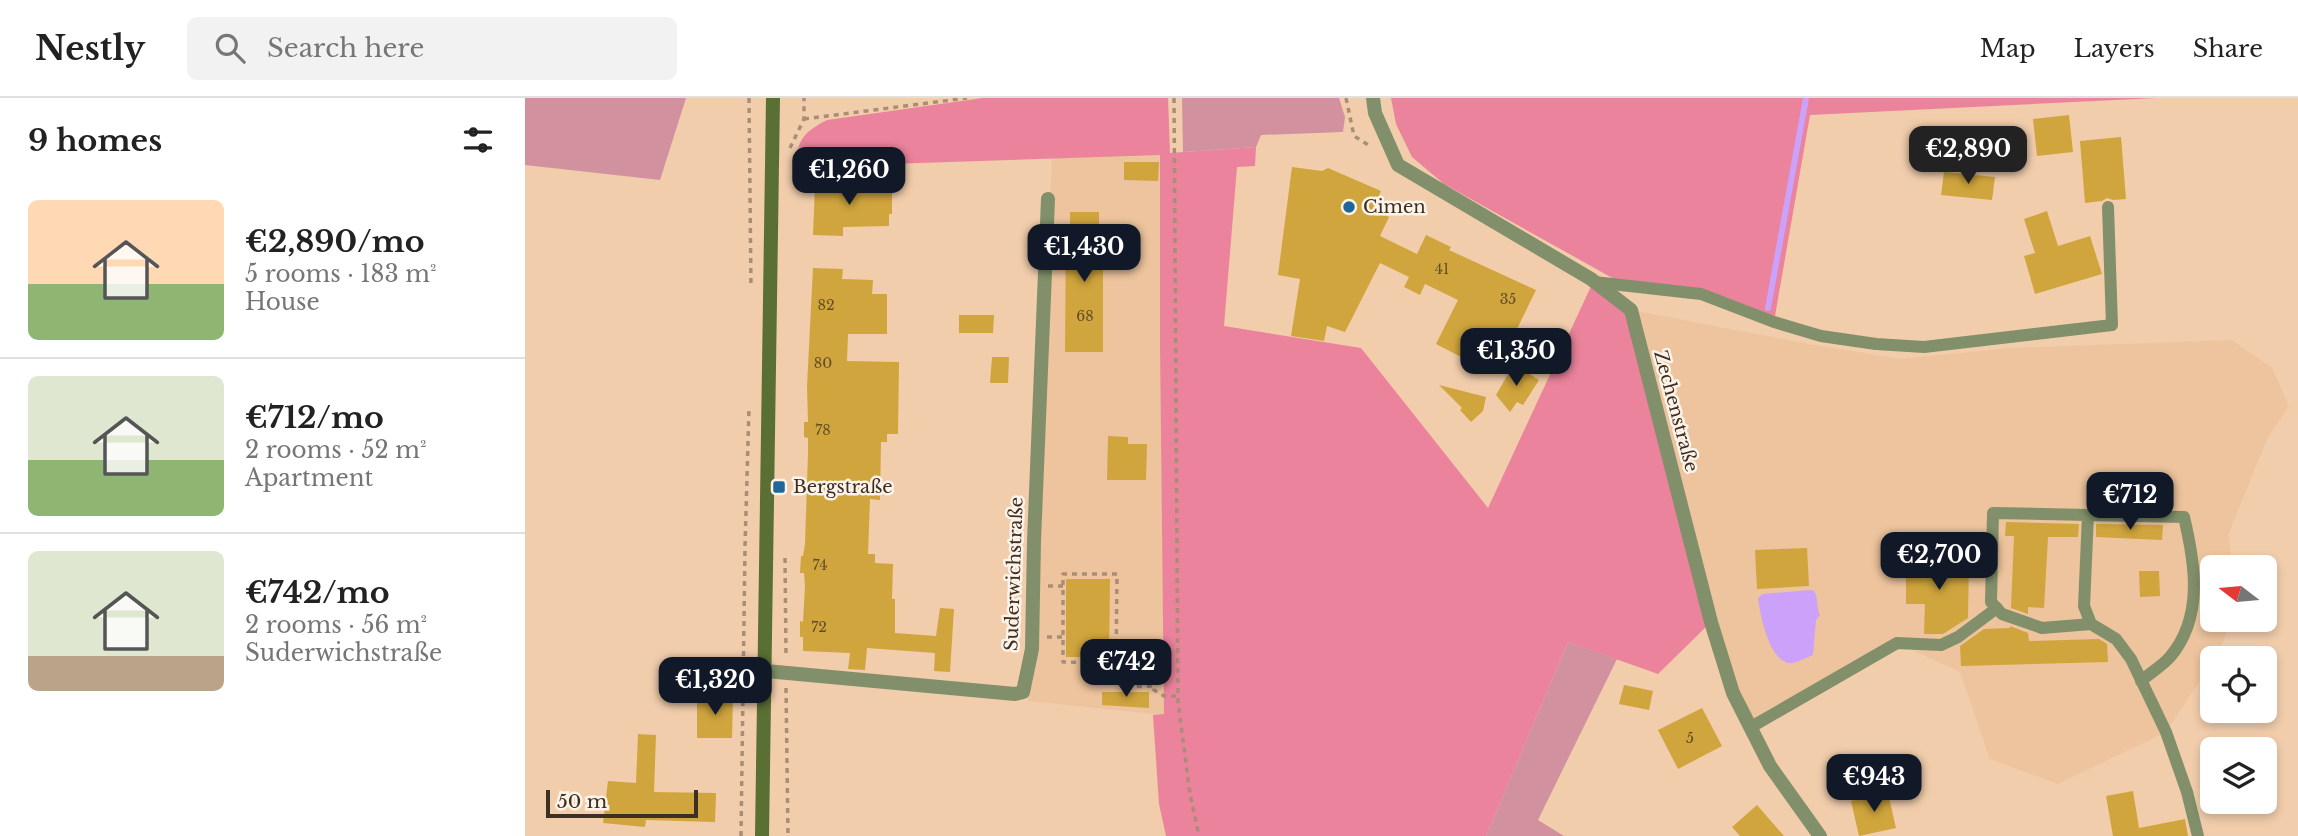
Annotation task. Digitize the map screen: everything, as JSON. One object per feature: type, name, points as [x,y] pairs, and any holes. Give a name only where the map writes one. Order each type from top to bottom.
[{"type":"main road","points":[[762,836],[773,98]]},
{"type":"street","name":"Zechenstraße","points":[[1373,98],[1375,113],[1398,165],[1594,282],[1630,310],[1711,622],[1733,693],[1770,766],[1820,836]]},
{"type":"street","name":"Suderwichstraße","points":[[766,671],[1015,694],[1023,692],[1032,649],[1048,198]]},
{"type":"lane","points":[[1594,282],[1701,294],[1821,337],[1876,344],[1924,347],[2112,325],[2108,206]]},
{"type":"lane","points":[[2141,681],[2169,658],[2181,641],[2195,598],[2192,553],[2184,517],[1993,513],[1991,602],[2002,614],[2042,628],[2091,624],[2116,639],[2131,659],[2141,681],[2166,733],[2187,792],[2198,836]]},
{"type":"lane","points":[[2088,514],[2084,606],[2091,624]]},
{"type":"lane","points":[[1751,727],[1897,643],[1941,645],[1958,637],[1997,608]]},
{"type":"path","points":[[749,98],[751,301]]},
{"type":"path","points":[[790,155],[790,146],[804,119],[804,98]]},
{"type":"path","points":[[804,119],[967,98]]},
{"type":"path","points":[[1174,98],[1178,696],[1190,794],[1199,836]]},
{"type":"path","points":[[741,836],[749,408]]},
{"type":"path","points":[[1116,663],[1117,574],[1063,574],[1063,662],[1125,664],[1123,687],[1154,686],[1154,690],[1164,696],[1178,696]]},
{"type":"path","points":[[786,673],[788,836]]},
{"type":"shaded area","points":[[525,98],[686,98],[660,180],[525,165]]},
{"type":"shaded area","points":[[983,98],[1168,98],[1170,153],[1256,147],[1255,166],[1237,167],[1224,326],[1361,348],[1488,508],[1593,282],[1631,310],[1711,622],[1658,674],[1568,642],[1486,836],[1166,836],[1159,804],[1153,715],[1164,714],[1160,155],[797,167],[798,150],[803,138],[827,120]]},
{"type":"shaded area","points":[[1182,98],[1339,98],[1345,117],[1343,132],[1261,135],[1256,147],[1183,152]]},
{"type":"shaded area","points":[[1391,98],[2157,98],[1810,115],[1775,316],[1616,280],[1444,184],[1412,157],[1396,124]]},
{"type":"shaded area","points":[[1160,154],[1164,715],[1028,701],[1038,640],[1052,158]]},
{"type":"shaded area","points":[[1631,310],[1900,359],[2009,348],[2232,340],[2272,368],[2289,406],[2267,439],[2228,535],[2231,555],[2200,555],[2200,632],[2226,632],[2221,646],[2200,646],[2200,680],[2166,732],[2058,784],[1990,759],[1960,672],[1897,643],[1751,727],[1733,693]]},
{"type":"shaded area","points":[[1810,590],[1816,594],[1820,615],[1816,620],[1813,655],[1792,663],[1784,661],[1767,638],[1758,598],[1763,594]]},
{"type":"shaded area","points":[[1568,642],[1617,659],[1538,820],[1564,836],[1486,836]]},
{"type":"building","points":[[2069,115],[2073,152],[2037,156],[2033,119]]},
{"type":"building","points":[[2121,137],[2126,199],[2107,198],[2085,203],[2080,141]]},
{"type":"building","points":[[1124,162],[1159,162],[1158,181],[1124,180]]},
{"type":"building","points":[[1292,167],[1322,171],[1328,168],[1381,191],[1373,209],[1389,217],[1380,236],[1417,254],[1426,235],[1451,247],[1449,250],[1536,290],[1514,335],[1522,339],[1509,366],[1473,348],[1467,360],[1436,344],[1458,300],[1425,284],[1420,295],[1404,287],[1409,277],[1380,263],[1345,332],[1327,326],[1324,341],[1291,336],[1300,279],[1278,275]]},
{"type":"building","points":[[834,170],[852,171],[851,192],[892,192],[889,226],[843,227],[843,236],[813,235],[815,186],[834,187]]},
{"type":"building","points":[[1944,172],[1995,177],[1992,200],[1941,195]]},
{"type":"building","points":[[2047,211],[2058,246],[2090,236],[2102,274],[2035,294],[2024,256],[2035,253],[2024,219]]},
{"type":"building","points":[[1070,212],[1099,212],[1099,228],[1103,228],[1103,352],[1065,352],[1066,227],[1070,227]]},
{"type":"building","points":[[813,268],[843,269],[842,279],[873,280],[872,294],[887,294],[887,334],[848,334],[847,361],[899,362],[898,434],[887,434],[887,442],[881,442],[880,500],[870,499],[868,554],[875,554],[875,563],[893,564],[895,633],[936,636],[940,608],[954,609],[950,672],[934,671],[935,653],[867,648],[865,670],[848,669],[850,653],[803,651],[800,621],[803,622],[805,586],[804,573],[800,573],[805,544],[808,438],[804,437],[804,422],[808,422],[807,386]]},
{"type":"building","points":[[959,315],[994,315],[993,333],[959,333]]},
{"type":"building","points":[[992,357],[1009,357],[1008,383],[990,383]]},
{"type":"building","points":[[1514,364],[1539,380],[1523,405],[1517,402],[1510,412],[1496,395]]},
{"type":"building","points":[[1439,385],[1486,397],[1483,411],[1471,422],[1460,410],[1462,408]]},
{"type":"building","points":[[1108,436],[1128,437],[1128,444],[1147,444],[1146,480],[1107,480]]},
{"type":"building","points":[[2006,522],[2079,524],[2078,537],[2048,537],[2044,608],[2028,607],[2028,614],[2011,608],[2014,536],[2005,536]]},
{"type":"building","points":[[2096,524],[2163,525],[2162,540],[2096,537]]},
{"type":"building","points":[[1807,548],[1809,586],[1757,589],[1755,550]]},
{"type":"building","points":[[1906,560],[1969,561],[1968,618],[1943,634],[1924,634],[1925,604],[1906,604]]},
{"type":"building","points":[[2139,571],[2159,571],[2160,596],[2140,597]]},
{"type":"building","points":[[1066,579],[1110,579],[1109,657],[1066,657]]},
{"type":"building","points":[[2010,626],[2028,633],[2029,641],[2099,639],[2107,644],[2108,662],[1961,666],[1960,646],[1984,629]]},
{"type":"building","points":[[1624,685],[1653,691],[1649,710],[1619,704]]},
{"type":"building","points":[[1102,692],[1149,692],[1149,708],[1102,705]]},
{"type":"building","points":[[697,697],[733,697],[732,738],[697,738]]},
{"type":"building","points":[[1702,708],[1722,746],[1678,769],[1658,730]]},
{"type":"building","points":[[638,734],[656,735],[654,792],[716,793],[715,822],[646,820],[645,827],[603,823],[608,781],[636,783]]},
{"type":"building","points":[[2133,791],[2139,828],[2185,819],[2188,836],[2113,836],[2106,796]]},
{"type":"building","points":[[1888,793],[1896,828],[1859,836],[1851,801]]},
{"type":"building","points":[[1757,805],[1784,836],[1740,836],[1732,827]]},
{"type":"waterway","points":[[1768,308],[1806,98]]},
{"type":"place","name":"Cimen","points":[[1349,207]]},
{"type":"place","name":"Bergstraße","points":[[779,487]]}]
